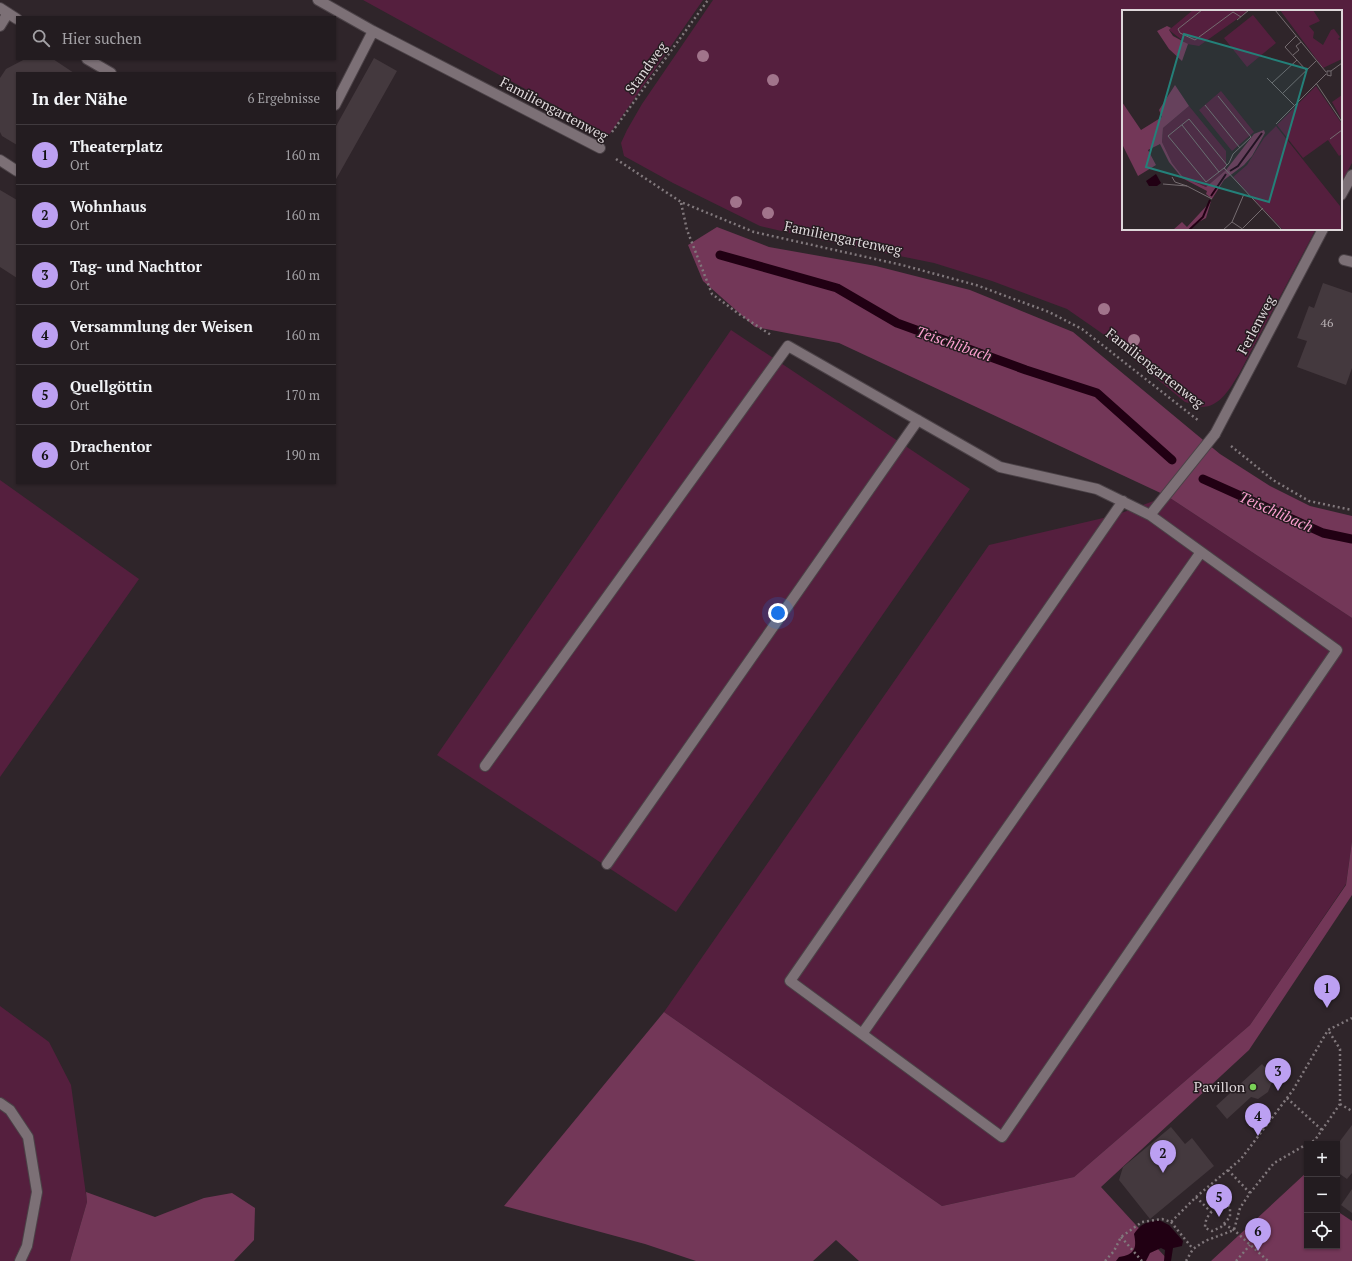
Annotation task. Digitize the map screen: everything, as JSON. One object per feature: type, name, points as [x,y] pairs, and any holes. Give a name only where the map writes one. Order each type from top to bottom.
[{"type":"street","name":"Familiengartenweg","points":[[318,0],[373,31],[600,148]]},
{"type":"street","points":[[0,26],[8,13]]},
{"type":"street","points":[[336,103],[373,31]]},
{"type":"street","points":[[89,60],[109,72]]},
{"type":"street","points":[[0,160],[16,170]]},
{"type":"street","points":[[1342,193],[1352,175]]},
{"type":"street","name":"Ferlenweg","points":[[1150,515],[1215,434],[1322,230]]},
{"type":"street","points":[[485,766],[788,346],[1000,467],[1096,489],[1123,501],[1150,515],[1337,650],[1002,1137],[790,981],[1123,501]]},
{"type":"street","points":[[607,864],[918,420]]},
{"type":"street","points":[[862,1034],[1201,552]]},
{"type":"street","points":[[0,1103],[10,1110],[28,1137],[37,1192],[27,1246],[20,1261]]},
{"type":"path","name":"Standweg","points":[[600,148],[708,0]]},
{"type":"path","name":"Familiengartenweg","points":[[600,148],[681,202],[754,232],[902,265],[976,285],[1049,312],[1082,329],[1273,480],[1309,501],[1352,510]]},
{"type":"path","points":[[681,202],[687,230],[712,294],[739,314],[788,346]]},
{"type":"path","points":[[1171,1222],[1196,1197],[1241,1159],[1287,1098],[1328,1030],[1352,1018]]},
{"type":"path","points":[[1313,1141],[1340,1104],[1340,1049],[1328,1030]]},
{"type":"path","points":[[1287,1098],[1322,1130]]},
{"type":"path","points":[[1340,1104],[1352,1111]]},
{"type":"path","points":[[1234,1230],[1240,1208],[1274,1163],[1304,1146]]},
{"type":"path","points":[[1228,1170],[1250,1193]]},
{"type":"path","points":[[1196,1197],[1211,1212]]},
{"type":"path","points":[[1224,1202],[1230,1207],[1230,1218],[1221,1227],[1212,1231],[1205,1228],[1205,1220],[1211,1212],[1224,1202]]},
{"type":"path","points":[[1105,1261],[1114,1251],[1121,1237],[1142,1222],[1162,1218],[1171,1222],[1193,1249]]},
{"type":"path","points":[[1224,1224],[1234,1230],[1268,1261]]},
{"type":"path","points":[[1186,1261],[1193,1249],[1205,1241],[1234,1230]]},
{"type":"path","points":[[1121,1237],[1142,1261]]},
{"type":"path","points":[[1236,1261],[1250,1244]]},
{"type":"shaded area","points":[[363,0],[703,0],[609,135]]},
{"type":"shaded area","points":[[713,0],[1352,0],[1352,163],[1342,181],[1342,10],[1122,10],[1122,230],[1315,230],[1239,374],[1219,401],[1207,406],[1198,407],[1185,402],[1103,334],[1067,309],[992,281],[934,263],[760,226],[673,183],[624,156],[621,143],[642,104]]},
{"type":"shaded area","points":[[717,227],[769,247],[876,266],[970,290],[1073,332],[1220,454],[1270,486],[1310,506],[1352,516],[1352,618],[1167,496],[839,343],[755,327],[703,281],[688,245]]},
{"type":"shaded area","points":[[731,330],[970,489],[676,912],[437,755]]},
{"type":"shaded area","points":[[0,480],[139,579],[0,777]]},
{"type":"shaded area","points":[[1167,496],[1352,618],[1352,841],[1346,884],[1250,1025],[1074,1177],[942,1206],[664,1012],[989,545],[1116,515]]},
{"type":"shaded area","points":[[1352,841],[1352,895],[1249,1050],[1101,1187],[1169,1261],[859,1261],[836,1240],[813,1261],[696,1261],[645,1244],[504,1206],[664,1012],[942,1206],[1074,1177],[1250,1025],[1346,885]]},
{"type":"shaded area","points":[[0,1006],[49,1042],[71,1085],[87,1202],[70,1261],[0,1261]]},
{"type":"shaded area","points":[[1304,1175],[1304,1249],[1340,1249],[1340,1213],[1352,1221],[1352,1261],[1211,1261]]},
{"type":"shaded area","points":[[86,1192],[155,1217],[204,1198],[232,1193],[255,1208],[254,1240],[234,1261],[70,1261],[87,1202]]},
{"type":"shaded area","points":[[1159,1220],[1169,1225],[1183,1241],[1182,1246],[1173,1248],[1171,1261],[1164,1261],[1165,1250],[1161,1248],[1150,1253],[1146,1261],[1116,1261],[1119,1257],[1132,1253],[1135,1247],[1134,1234],[1139,1227],[1147,1222]]},
{"type":"building","points":[[374,58],[397,71],[336,179],[336,126]]},
{"type":"building","points":[[23,60],[54,60],[72,72],[16,72],[16,144],[2,136],[0,132],[0,78],[6,69]]},
{"type":"building","points":[[0,190],[16,199],[16,277],[0,267]]},
{"type":"building","points":[[1323,283],[1352,293],[1352,368],[1346,385],[1297,367],[1307,341],[1297,338],[1309,306],[1314,308]]},
{"type":"building","name":"Pavillon","points":[[1262,1064],[1270,1073],[1272,1082],[1268,1092],[1258,1099],[1251,1097],[1227,1119],[1216,1106]]},
{"type":"building","points":[[1352,1125],[1352,1173],[1347,1179],[1340,1174],[1340,1141]]},
{"type":"building","points":[[1171,1127],[1185,1144],[1192,1138],[1214,1166],[1150,1219],[1119,1180],[1123,1167]]},
{"type":"building","points":[[1352,1189],[1352,1213],[1341,1205]]},
{"type":"waterway","name":"Teischlibach","points":[[720,255],[837,288],[897,323],[1026,370],[1097,393],[1172,460]]},
{"type":"waterway","name":"Teischlibach","points":[[1203,479],[1323,533],[1352,539]]},
{"type":"place","name":"Theaterplatz","points":[[1327,1008]]},
{"type":"place","name":"Pavillon","points":[[1253,1087]]},
{"type":"place","name":"Tag- und Nachttor","points":[[1278,1091]]},
{"type":"place","name":"Versammlung der Weisen","points":[[1258,1136]]},
{"type":"place","name":"Wohnhaus","points":[[1163,1173]]},
{"type":"place","name":"Quellgöttin","points":[[1219,1217]]},
{"type":"place","name":"Drachentor","points":[[1258,1251]]}]
